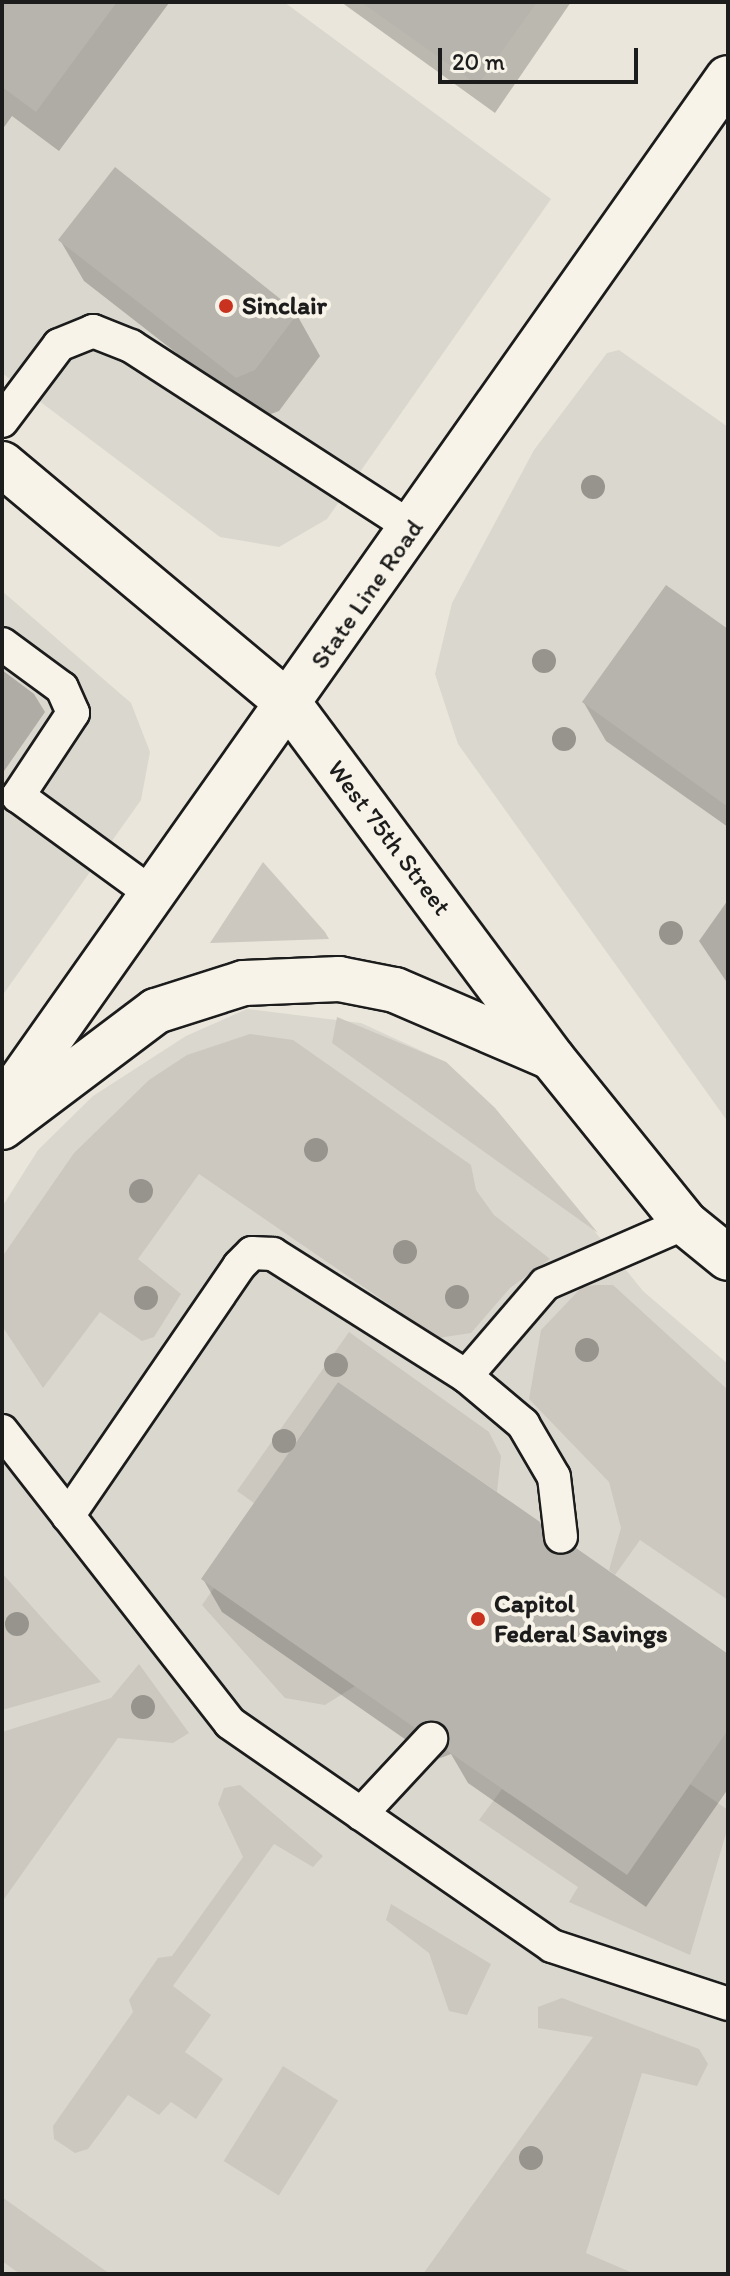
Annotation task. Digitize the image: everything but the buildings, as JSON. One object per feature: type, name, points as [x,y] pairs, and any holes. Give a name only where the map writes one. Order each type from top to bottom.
[{"type":"main road","name":"State Line Road","points":[[2,1107],[728,78]]},
{"type":"main road","name":"West 75th Street","points":[[2,464],[289,704],[552,1058],[685,1223],[728,1258]]},
{"type":"main road","points":[[2,1127],[43,1103],[118,1034],[156,1011],[244,983],[339,979],[395,990],[552,1058]]},
{"type":"lane","points":[[2,421],[59,345],[93,331],[131,346],[412,528]]},
{"type":"lane","points":[[2,644],[62,688],[73,713],[10,807],[154,895]]},
{"type":"lane","points":[[466,1376],[545,1284],[685,1223]]},
{"type":"lane","points":[[68,1516],[252,1253],[273,1254],[466,1376],[542,1451],[564,1515],[561,1537]]},
{"type":"lane","points":[[2,1431],[230,1723],[552,1946],[728,2004]]},
{"type":"lane","points":[[361,1814],[431,1739]]},
{"type":"shaded area","points":[[2,2],[284,2],[551,199],[327,519],[279,547],[220,537],[2,373]]},
{"type":"shaded area","points":[[619,350],[728,427],[728,1122],[458,744],[435,674],[452,603],[534,450],[607,353]]},
{"type":"shaded area","points":[[2,591],[131,703],[150,752],[141,800],[2,996]]},
{"type":"shaded area","points":[[263,862],[325,932],[329,939],[210,943]]},
{"type":"shaded area","points":[[247,1009],[361,1023],[446,1062],[495,1108],[643,1291],[728,1364],[728,2274],[2,2274],[2,1207],[38,1150],[93,1096],[186,1036]]},
{"type":"shaded area","points":[[337,1017],[446,1062],[495,1108],[598,1233],[332,1043]]},
{"type":"shaded area","points":[[250,1034],[293,1040],[471,1165],[476,1190],[494,1215],[550,1259],[510,1288],[471,1333],[438,1338],[199,1174],[138,1259],[181,1294],[154,1337],[142,1341],[100,1312],[43,1388],[2,1326],[2,1257],[74,1153],[149,1080],[187,1055]]},
{"type":"shaded area","points":[[613,1285],[728,1390],[728,1600],[640,1540],[615,1575],[609,1570],[621,1528],[609,1482],[529,1399],[541,1330],[582,1287]]},
{"type":"shaded area","points":[[349,1332],[489,1432],[501,1456],[497,1492],[338,1382],[254,1503],[237,1491]]},
{"type":"shaded area","points":[[2,1573],[51,1628],[101,1682],[2,1710]]},
{"type":"shaded area","points":[[214,1588],[355,1686],[325,1705],[285,1698],[202,1605]]},
{"type":"shaded area","points":[[139,1664],[189,1733],[173,1743],[118,1738],[2,1902],[2,1732],[111,1698]]},
{"type":"shaded area","points":[[690,1784],[728,1810],[728,1827],[690,1955],[569,1902],[578,1887],[479,1820],[502,1789],[627,1874]]},
{"type":"shaded area","points":[[240,1785],[323,1856],[313,1867],[274,1844],[173,1986],[211,2015],[185,2052],[223,2079],[196,2119],[171,2102],[159,2115],[128,2095],[88,2149],[75,2153],[54,2139],[53,2126],[133,2012],[129,2000],[158,1958],[172,1956],[243,1857],[218,1804],[224,1788]]},
{"type":"shaded area","points":[[391,1904],[491,1964],[467,2015],[449,2011],[429,1953],[386,1920]]},
{"type":"shaded area","points":[[562,1998],[699,2049],[708,2064],[697,2086],[642,2073],[586,2253],[635,2274],[423,2274],[593,2037],[538,2028],[538,2007]]},
{"type":"shaded area","points":[[283,2066],[338,2100],[279,2195],[224,2161]]},
{"type":"shaded area","points":[[2,2197],[110,2274],[20,2274],[2,2261]]},
{"type":"place","name":"Sinclair","points":[[226,306]]},
{"type":"place","name":"Capitol Federal Savings","points":[[478,1619]]}]
